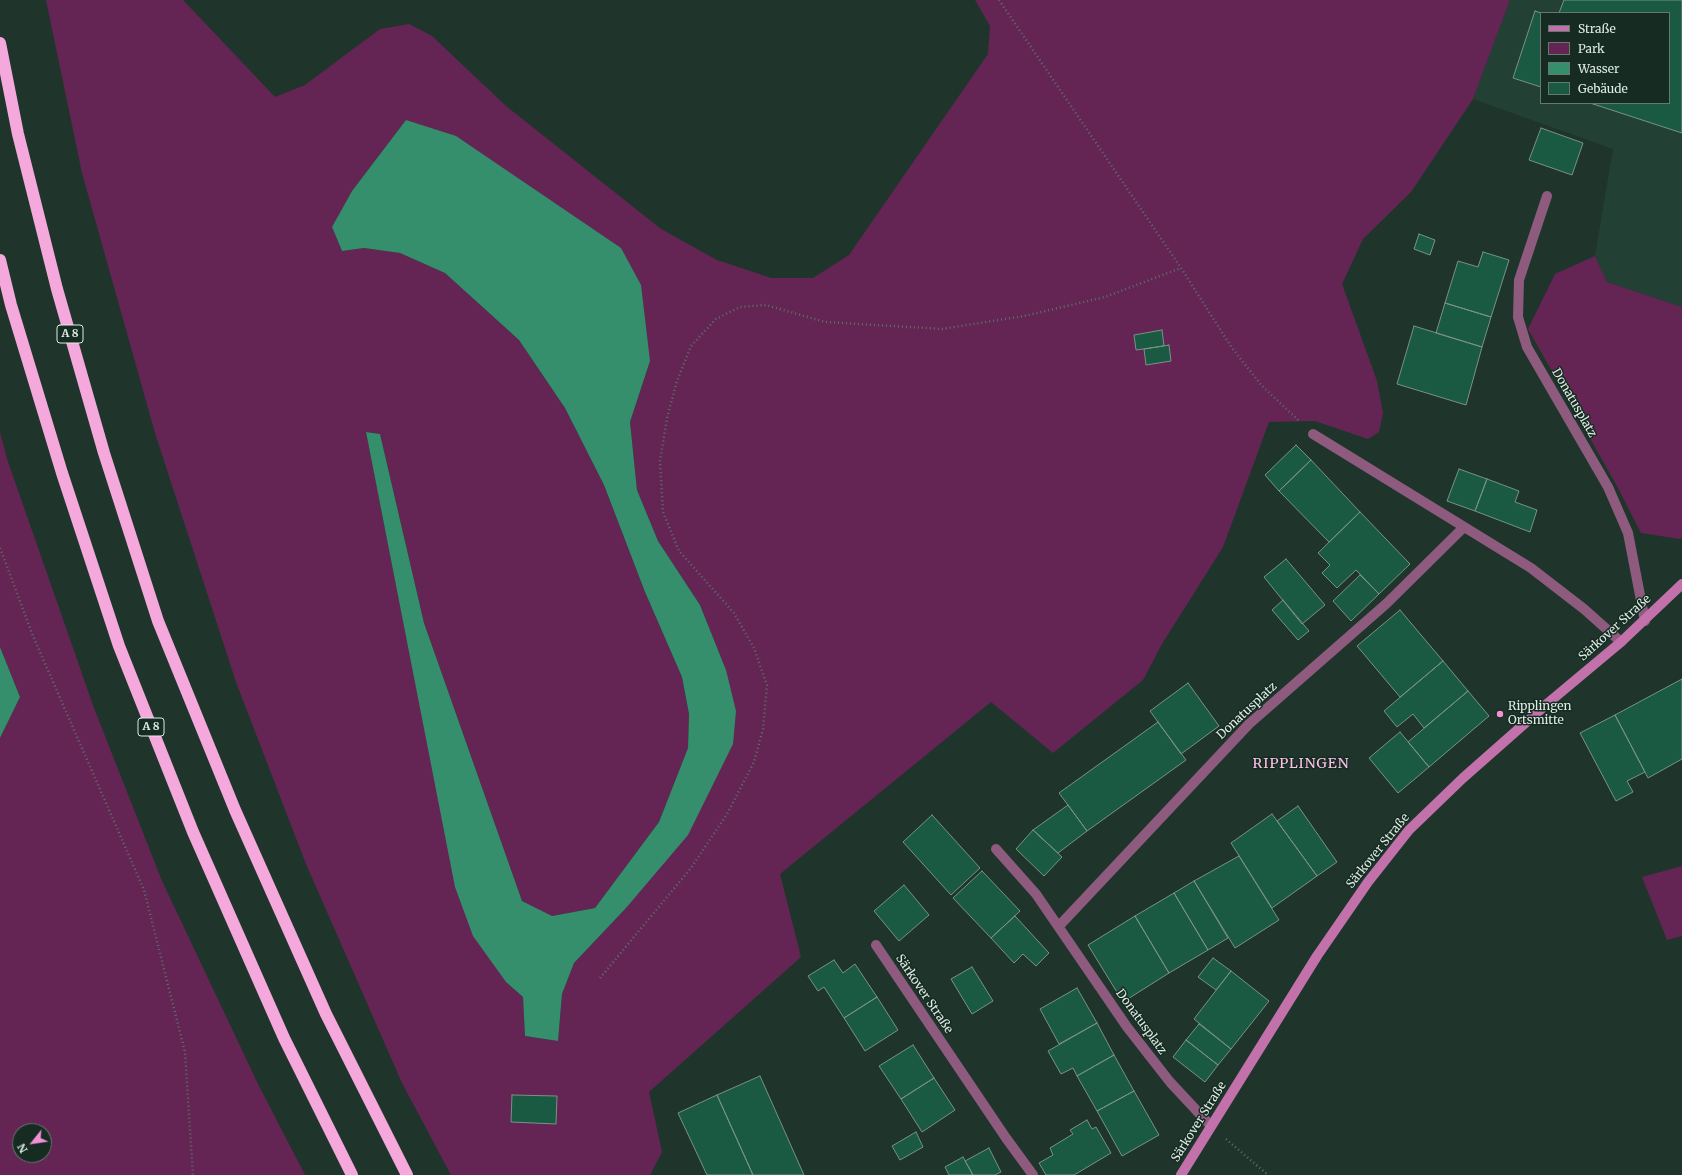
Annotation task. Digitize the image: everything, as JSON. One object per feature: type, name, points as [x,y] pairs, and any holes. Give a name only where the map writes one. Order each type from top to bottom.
[{"type":"highway","name":"A 8","points":[[0,43],[18,134],[57,289],[104,453],[158,622],[234,810],[326,1014],[407,1175]]},
{"type":"highway","name":"A 8","points":[[0,260],[11,305],[62,473],[119,646],[193,832],[281,1031],[352,1175]]},
{"type":"main road","name":"Särkover Straße","points":[[1181,1175],[1317,956],[1368,882],[1409,830],[1463,778],[1542,708],[1645,621],[1682,584]]},
{"type":"street","name":"Donatusplatz","points":[[1547,196],[1519,280],[1518,317],[1527,347],[1608,488],[1628,533],[1645,621]]},
{"type":"street","points":[[1313,434],[1531,568],[1584,609],[1621,642]]},
{"type":"street","name":"Donatusplatz","points":[[1059,926],[1249,724],[1386,604],[1464,527]]},
{"type":"street","name":"Donatusplatz","points":[[996,849],[1036,894],[1127,1027],[1170,1082],[1211,1126]]},
{"type":"street","name":"Särkover Straße","points":[[876,945],[1006,1138],[1033,1175]]},
{"type":"path","points":[[999,0],[1181,268],[1232,348],[1258,380],[1313,434]]},
{"type":"path","points":[[600,978],[691,868],[728,814],[754,762],[763,729],[767,685],[754,648],[734,613],[679,551],[663,512],[660,461],[667,418],[677,381],[691,346],[716,319],[740,307],[766,305],[825,322],[942,329],[1024,316],[1105,297],[1181,268]]},
{"type":"path","points":[[0,548],[33,636],[144,890],[185,1052],[193,1175]]},
{"type":"path","points":[[1211,1126],[1268,1175]]},
{"type":"shaded area","points":[[1510,0],[1682,0],[1682,307],[1607,282],[1595,256],[1613,149],[1473,99]]},
{"type":"green space","points":[[46,0],[183,0],[275,97],[305,85],[380,29],[409,24],[432,36],[506,106],[661,229],[717,260],[771,278],[813,278],[849,255],[988,54],[990,26],[975,0],[1510,0],[1473,99],[1411,192],[1363,239],[1342,284],[1377,381],[1383,413],[1379,432],[1368,439],[1315,421],[1269,422],[1223,547],[1162,644],[1143,680],[1053,753],[991,702],[780,874],[801,957],[649,1092],[662,1152],[650,1175],[451,1175],[402,1083],[306,864],[236,682],[155,433],[82,173]],"holes":[[[406,120],[650,361],[630,422],[637,490],[658,541],[700,605],[726,670],[626,908],[574,963],[562,994],[558,1041],[525,1036],[523,997],[506,982],[436,786],[366,432],[380,434],[424,623],[522,901],[551,916],[595,908],[659,822],[688,748],[689,714],[682,677],[645,592],[604,485],[565,408],[519,340],[445,273],[400,253],[364,248],[342,251],[332,227],[352,191]]]},
{"type":"green space","points":[[1595,256],[1607,282],[1682,307],[1682,537],[1680,539],[1641,533],[1617,486],[1528,329],[1555,274]]},
{"type":"green space","points":[[0,432],[7,459],[94,708],[162,881],[258,1084],[305,1175],[0,1175],[0,738],[20,697],[0,647]]},
{"type":"green space","points":[[1682,866],[1682,936],[1667,940],[1642,877]]},
{"type":"water","points":[[406,120],[456,136],[621,248],[641,285],[650,361],[630,422],[637,490],[658,541],[700,605],[726,670],[736,711],[733,744],[688,835],[626,908],[574,963],[562,994],[558,1041],[525,1036],[523,997],[506,982],[473,936],[455,887],[366,432],[380,434],[424,623],[522,901],[552,916],[595,908],[659,822],[688,748],[689,714],[682,677],[645,592],[604,485],[565,408],[519,340],[445,273],[400,253],[364,248],[342,251],[332,227],[352,191]]},
{"type":"water","points":[[0,647],[20,697],[0,738]]},
{"type":"building","points":[[1564,0],[1682,0],[1682,133],[1593,104],[1670,104],[1670,12],[1559,12]]},
{"type":"building","points":[[1535,11],[1540,13],[1540,87],[1513,78]]},
{"type":"building","points":[[1541,128],[1583,143],[1572,175],[1529,160]]},
{"type":"building","points":[[1419,234],[1435,240],[1430,255],[1414,249]]},
{"type":"building","points":[[1483,252],[1509,260],[1491,317],[1445,303],[1458,261],[1478,267]]},
{"type":"building","points":[[1445,303],[1491,317],[1482,347],[1436,333]]},
{"type":"building","points":[[1414,326],[1482,347],[1466,405],[1397,384]]},
{"type":"building","points":[[1162,330],[1164,346],[1136,350],[1134,335]]},
{"type":"building","points":[[1169,345],[1171,361],[1146,365],[1144,349]]},
{"type":"building","points":[[1296,445],[1311,460],[1279,491],[1265,475]]},
{"type":"building","points":[[1311,460],[1360,512],[1329,542],[1279,491]]},
{"type":"building","points":[[1459,469],[1487,479],[1475,511],[1447,501]]},
{"type":"building","points":[[1487,479],[1519,491],[1515,502],[1537,510],[1530,532],[1475,511]]},
{"type":"building","points":[[1360,512],[1410,564],[1379,594],[1356,570],[1337,588],[1322,573],[1330,565],[1318,553]]},
{"type":"building","points":[[1286,559],[1325,605],[1302,624],[1264,577]]},
{"type":"building","points":[[1360,575],[1379,594],[1351,621],[1333,601]]},
{"type":"building","points":[[1283,600],[1309,631],[1298,640],[1272,610]]},
{"type":"building","points":[[1400,610],[1443,661],[1400,697],[1357,646]]},
{"type":"building","points":[[1443,661],[1468,691],[1424,728],[1413,714],[1397,727],[1384,711]]},
{"type":"building","points":[[1682,679],[1682,759],[1648,778],[1615,715]]},
{"type":"building","points":[[1188,683],[1219,726],[1181,754],[1150,711]]},
{"type":"building","points":[[1468,691],[1489,716],[1429,767],[1408,742]]},
{"type":"building","points":[[1615,715],[1645,772],[1627,781],[1633,792],[1616,801],[1580,733]]},
{"type":"building","points":[[1158,722],[1186,760],[1087,831],[1059,793]]},
{"type":"building","points":[[1400,732],[1429,767],[1398,793],[1369,758]]},
{"type":"building","points":[[1068,805],[1087,831],[1058,853],[1033,830]]},
{"type":"building","points":[[1298,806],[1337,862],[1317,876],[1277,821]]},
{"type":"building","points":[[1272,814],[1317,876],[1272,908],[1231,843]]},
{"type":"building","points":[[932,815],[980,868],[951,895],[903,842]]},
{"type":"building","points":[[1033,830],[1062,857],[1044,876],[1016,849]]},
{"type":"building","points":[[1239,856],[1279,920],[1235,948],[1194,881]]},
{"type":"building","points":[[982,871],[1020,911],[991,938],[953,898]]},
{"type":"building","points":[[1194,881],[1228,938],[1208,950],[1174,893]]},
{"type":"building","points":[[904,885],[929,915],[899,941],[874,911]]},
{"type":"building","points":[[1174,893],[1208,950],[1169,973],[1135,916]]},
{"type":"building","points":[[1015,916],[1049,953],[1036,966],[1023,954],[1014,963],[991,938]]},
{"type":"building","points":[[1135,916],[1169,973],[1123,1002],[1088,945]]},
{"type":"building","points":[[1213,958],[1231,971],[1216,990],[1198,977]]},
{"type":"building","points":[[834,960],[843,973],[855,964],[877,997],[844,1018],[824,987],[818,991],[808,976]]},
{"type":"building","points":[[972,967],[993,1001],[972,1014],[951,979]]},
{"type":"building","points":[[1231,971],[1269,1001],[1231,1049],[1194,1019]]},
{"type":"building","points":[[1077,988],[1097,1023],[1059,1044],[1040,1009]]},
{"type":"building","points":[[877,997],[898,1030],[865,1051],[844,1018]]},
{"type":"building","points":[[1097,1023],[1114,1055],[1077,1076],[1073,1068],[1061,1074],[1048,1051]]},
{"type":"building","points":[[1199,1024],[1231,1049],[1218,1065],[1186,1040]]},
{"type":"building","points":[[1186,1040],[1218,1065],[1205,1082],[1173,1057]]},
{"type":"building","points":[[913,1045],[934,1078],[901,1099],[879,1066]]},
{"type":"building","points":[[1114,1055],[1134,1091],[1097,1111],[1077,1076]]},
{"type":"building","points":[[760,1076],[804,1175],[753,1175],[717,1095]]},
{"type":"building","points":[[934,1078],[955,1110],[922,1132],[901,1099]]},
{"type":"building","points":[[1134,1091],[1159,1135],[1122,1156],[1097,1111]]},
{"type":"building","points":[[512,1095],[557,1096],[556,1124],[511,1122]]},
{"type":"building","points":[[717,1095],[753,1175],[707,1175],[678,1113]]},
{"type":"building","points":[[1087,1120],[1092,1129],[1096,1127],[1111,1153],[1074,1175],[1046,1175],[1039,1163],[1053,1155],[1050,1148],[1073,1134],[1070,1130]]},
{"type":"building","points":[[916,1132],[923,1147],[900,1160],[892,1146]]},
{"type":"building","points":[[989,1148],[1001,1172],[995,1175],[973,1175],[965,1161]]},
{"type":"building","points":[[963,1157],[973,1175],[949,1175],[945,1167]]},
{"type":"place","name":"Ripplingen Ortsmitte","points":[[1500,714]]},
{"type":"district","name":"RIPPLINGEN","points":[[1301,764]]}]
